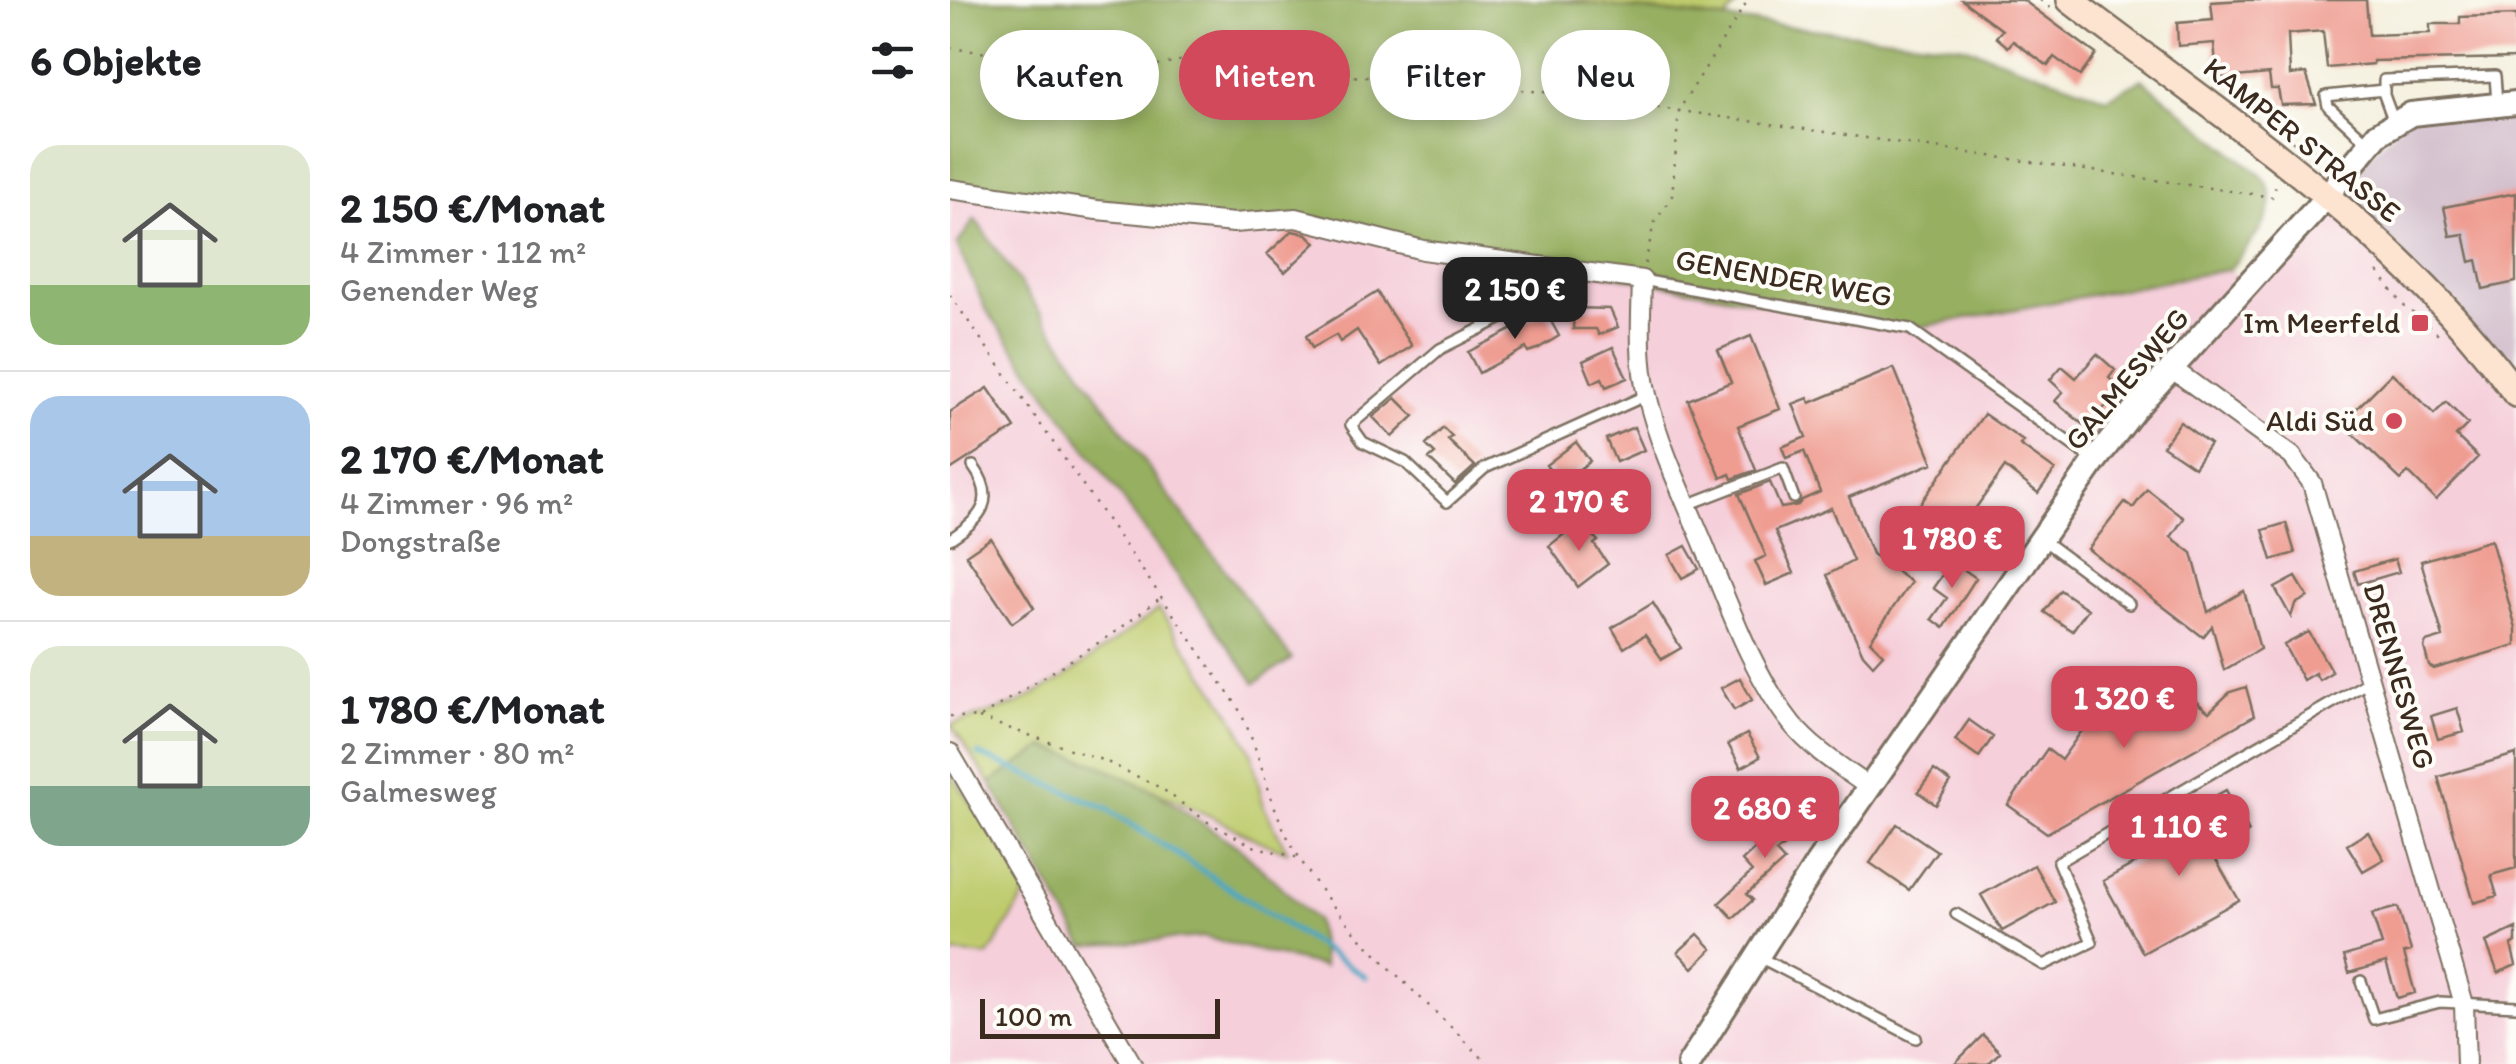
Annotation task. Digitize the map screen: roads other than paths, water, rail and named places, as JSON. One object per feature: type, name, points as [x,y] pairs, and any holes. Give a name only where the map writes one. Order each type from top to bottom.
[{"type":"main road","name":"KAMPER STRASSE","points":[[2070,0],[2328,194],[2444,306],[2516,394]]},
{"type":"street","points":[[2328,194],[2368,144],[2394,122],[2424,110],[2506,104]]},
{"type":"street","name":"GENENDER WEG","points":[[950,190],[1234,223],[1296,218],[1423,250],[1642,280]]},
{"type":"street","name":"GALMESWEG","points":[[1689,1064],[1869,787],[2094,461],[2171,368],[2328,194]]},
{"type":"street","points":[[1642,280],[1641,348],[1647,395],[1734,618],[1777,702],[1810,743],[1869,787]]},
{"type":"street","name":"DRENNESWEG","points":[[2171,368],[2292,456],[2307,474],[2317,496],[2464,1004],[2466,1064]]},
{"type":"street","points":[[950,753],[1132,1064]]},
{"type":"lane","points":[[2394,122],[2384,80],[2495,76],[2506,104]]},
{"type":"lane","points":[[2368,144],[2328,106],[2326,96],[2384,90]]},
{"type":"lane","points":[[1591,273],[1440,349],[1351,424],[1363,442],[1405,462],[1447,502],[1484,468],[1647,395]]},
{"type":"lane","name":"GENENDER WEG","points":[[1642,280],[1910,328],[2094,461]]},
{"type":"lane","points":[[950,538],[977,520],[983,509],[985,492],[972,466]]},
{"type":"lane","points":[[1687,505],[1783,468],[1794,498]]},
{"type":"lane","points":[[2040,538],[2128,604]]},
{"type":"lane","points":[[1956,914],[2044,966],[2092,942],[2058,862],[2372,680]]},
{"type":"lane","points":[[1756,956],[1916,1038]]},
{"type":"lane","points":[[2362,980],[2374,1020],[2440,1002],[2516,1006]]},
{"type":"waterway","points":[[978,754],[1106,808],[1366,977]]},
{"type":"place","name":"Im Meerfeld","points":[[2420,323]]},
{"type":"place","name":"Aldi Süd","points":[[2394,421]]}]
